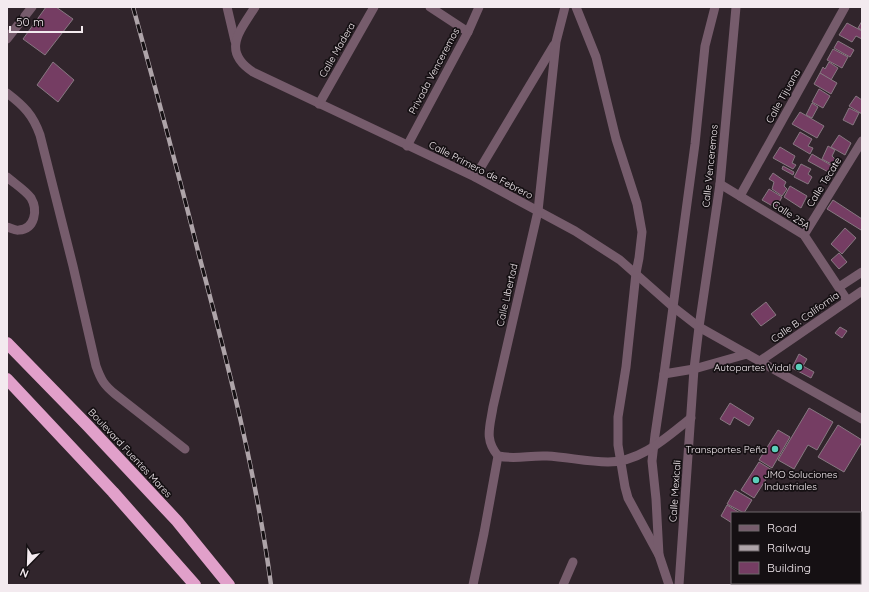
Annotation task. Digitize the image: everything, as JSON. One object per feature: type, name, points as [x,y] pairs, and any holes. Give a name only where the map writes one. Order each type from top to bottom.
[{"type":"highway","name":"Boulevard Fuentes Mares","points":[[7,343],[88,426],[177,521],[229,585]]},
{"type":"highway","points":[[7,379],[113,492],[195,585]]},
{"type":"street","points":[[7,39],[32,7]]},
{"type":"street","points":[[227,7],[235,41]]},
{"type":"street","points":[[235,41],[255,7]]},
{"type":"street","name":"Calle Madera","points":[[319,104],[374,7]]},
{"type":"street","points":[[430,7],[468,32]]},
{"type":"street","name":"Privada Venceremos","points":[[407,146],[468,32],[479,7]]},
{"type":"street","name":"Calle Libertad","points":[[498,456],[491,448],[489,439],[493,407],[538,211],[556,42],[565,7]]},
{"type":"street","points":[[576,7],[596,58],[616,139],[640,218],[642,238],[636,273],[626,367],[617,430],[620,461],[628,498],[659,555],[669,585]]},
{"type":"street","points":[[659,555],[652,461],[672,306],[696,144],[706,46],[715,7]]},
{"type":"street","name":"Calle Venceremos","points":[[699,326],[720,184],[736,7]]},
{"type":"street","name":"Calle Tijuana","points":[[740,196],[845,7]]},
{"type":"street","name":"Calle Primero de Febrero","points":[[235,41],[235,50],[238,57],[244,66],[253,72],[475,177],[538,211],[601,247],[636,273],[672,306],[699,326],[862,420]]},
{"type":"street","points":[[475,177],[556,42]]},
{"type":"street","points":[[7,93],[28,111],[35,122],[40,135],[100,379],[106,387],[185,449]]},
{"type":"street","name":"Calle Tecate","points":[[804,235],[862,141]]},
{"type":"street","points":[[7,177],[30,198],[34,206],[35,214],[32,222],[27,228],[18,231],[7,227]]},
{"type":"street","name":"Calle 25A","points":[[720,184],[804,235],[847,300]]},
{"type":"street","points":[[839,287],[862,272]]},
{"type":"street","name":"Calle B. California","points":[[760,361],[862,290]]},
{"type":"street","name":"Calle Mexicali","points":[[679,585],[694,369],[699,326]]},
{"type":"street","points":[[664,374],[694,369],[747,354]]},
{"type":"street","points":[[473,585],[498,456],[518,459],[533,456],[546,456],[596,461],[620,461],[654,447],[691,418]]},
{"type":"street","points":[[563,585],[573,562]]},
{"type":"building","points":[[46,7],[56,7],[73,19],[45,55],[23,39]]},
{"type":"building","points":[[862,21],[862,30],[858,28]]},
{"type":"building","points":[[847,23],[862,31],[862,39],[856,36],[852,42],[839,35]]},
{"type":"building","points":[[838,41],[854,50],[850,57],[834,48]]},
{"type":"building","points":[[833,49],[848,57],[842,68],[827,60]]},
{"type":"building","points":[[53,62],[74,80],[58,102],[37,85]]},
{"type":"building","points":[[829,62],[838,68],[831,80],[820,73],[823,67],[825,69]]},
{"type":"building","points":[[820,73],[837,83],[831,94],[814,84]]},
{"type":"building","points":[[819,89],[830,96],[823,108],[812,102]]},
{"type":"building","points":[[856,96],[862,100],[862,114],[849,106]]},
{"type":"building","points":[[812,103],[818,107],[812,118],[806,115]]},
{"type":"building","points":[[849,108],[859,113],[853,125],[843,120]]},
{"type":"building","points":[[800,112],[824,126],[817,138],[792,124]]},
{"type":"building","points":[[800,132],[812,139],[808,146],[813,148],[810,154],[793,144]]},
{"type":"building","points":[[839,135],[851,143],[845,155],[831,147]]},
{"type":"building","points":[[828,146],[835,150],[832,156],[837,161],[835,166],[822,159]]},
{"type":"building","points":[[780,147],[795,156],[792,163],[796,165],[793,169],[773,158]]},
{"type":"building","points":[[812,154],[834,167],[830,173],[808,161]]},
{"type":"building","points":[[801,164],[811,169],[808,174],[812,177],[808,184],[794,177]]},
{"type":"building","points":[[783,166],[794,172],[793,175],[782,169]]},
{"type":"building","points":[[773,173],[786,182],[784,186],[787,189],[782,196],[772,189],[774,182],[769,179]]},
{"type":"building","points":[[790,186],[807,196],[801,208],[784,197]]},
{"type":"building","points":[[769,189],[782,197],[776,208],[762,200]]},
{"type":"building","points":[[833,200],[862,219],[861,230],[827,209]]},
{"type":"building","points":[[845,228],[856,238],[842,254],[831,244]]},
{"type":"building","points":[[839,253],[847,262],[839,269],[831,260]]},
{"type":"building","points":[[766,302],[776,315],[761,326],[751,314]]},
{"type":"building","points":[[840,327],[847,331],[842,338],[835,333]]},
{"type":"building","name":"Autopartes Vidal","points":[[799,354],[807,359],[803,366],[814,372],[811,378],[792,368]]},
{"type":"building","name":"Transportes Peña","points":[[730,403],[754,418],[749,426],[734,417],[730,425],[720,419]]},
{"type":"building","points":[[809,408],[833,422],[817,450],[808,445],[794,469],[778,460]]},
{"type":"building","points":[[838,425],[862,440],[844,472],[818,457]]},
{"type":"building","name":"Transportes Peña","points":[[778,430],[790,437],[772,468],[759,460]]},
{"type":"building","name":"JMO Soluciones Industriales","points":[[759,462],[772,470],[754,498],[741,490]]},
{"type":"building","points":[[735,490],[752,500],[745,512],[727,504]]},
{"type":"building","points":[[727,505],[738,512],[731,512],[731,522],[721,516]]},
{"type":"railway","points":[[133,7],[231,378],[258,502],[271,585]]},
{"type":"place","name":"Autopartes Vidal","points":[[799,367]]},
{"type":"place","name":"Transportes Peña","points":[[775,449]]},
{"type":"place","name":"JMO Soluciones Industriales","points":[[756,480]]}]
